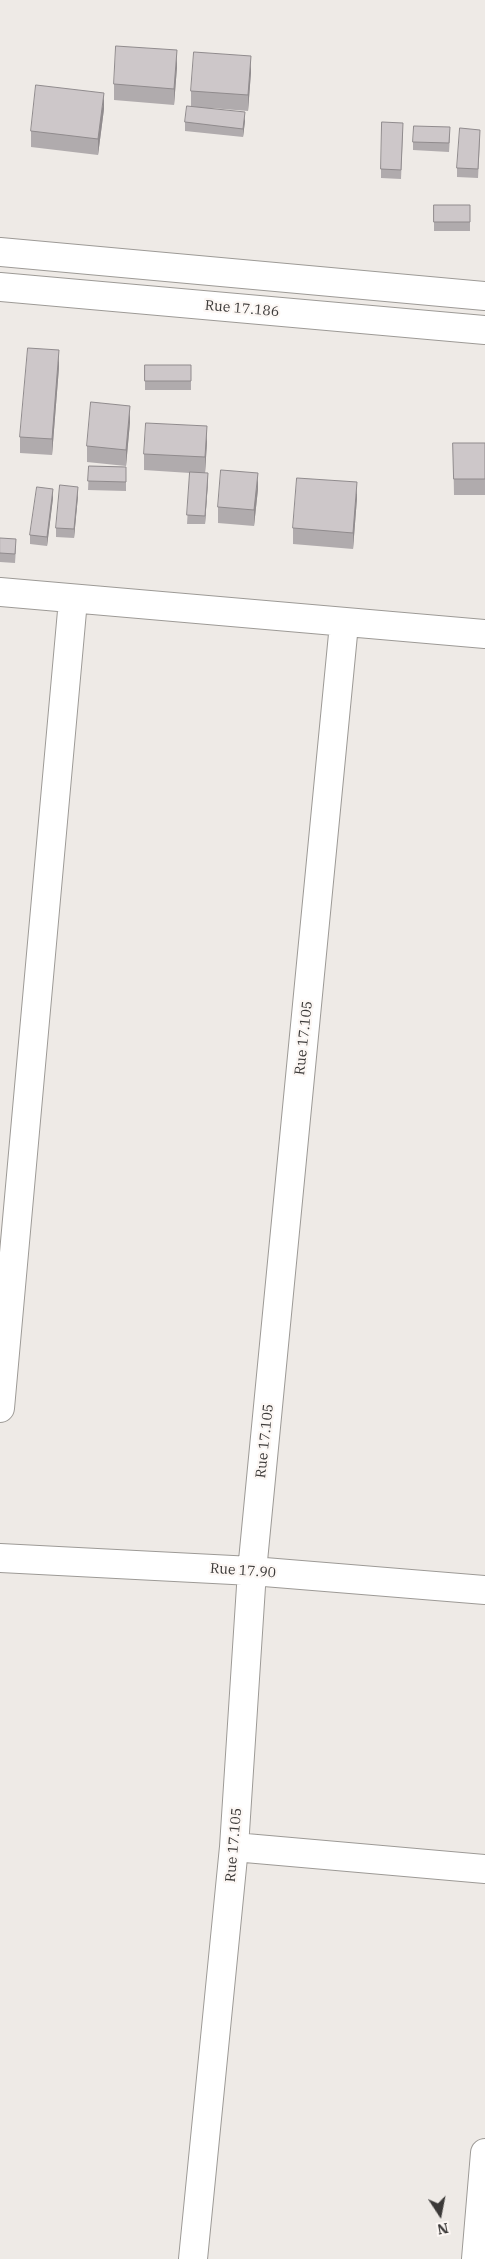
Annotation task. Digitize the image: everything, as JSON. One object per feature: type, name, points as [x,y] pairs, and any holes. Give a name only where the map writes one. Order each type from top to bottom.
[{"type":"street","points":[[0,252],[485,296]]},
{"type":"street","name":"Rue 17.186","points":[[0,288],[485,330]]},
{"type":"street","points":[[0,592],[344,624],[485,634]]},
{"type":"street","points":[[0,1408],[73,600]]},
{"type":"street","name":"Rue 17.105","points":[[193,2259],[234,1848],[252,1571],[344,624]]},
{"type":"street","name":"Rue 17.90","points":[[0,1558],[252,1571],[485,1590]]},
{"type":"street","points":[[234,1848],[485,1869]]},
{"type":"street","points":[[476,2259],[485,2153]]},
{"type":"building","points":[[116,46],[177,50],[174,89],[114,84]]},
{"type":"building","points":[[194,52],[251,56],[248,95],[191,91]]},
{"type":"building","points":[[36,85],[104,93],[98,139],[31,131]]},
{"type":"building","points":[[187,106],[245,112],[243,129],[185,122]]},
{"type":"building","points":[[382,122],[403,123],[401,170],[381,169]]},
{"type":"building","points":[[414,126],[450,127],[449,143],[413,142]]},
{"type":"building","points":[[460,128],[480,130],[478,169],[457,168]]},
{"type":"building","points":[[434,205],[470,205],[470,222],[434,222]]},
{"type":"building","points":[[28,348],[59,350],[52,439],[20,437]]},
{"type":"building","points":[[145,365],[191,365],[191,381],[145,381]]},
{"type":"building","points":[[91,402],[130,406],[126,450],[87,446]]},
{"type":"building","points":[[146,423],[207,426],[205,457],[144,454]]},
{"type":"building","points":[[453,443],[485,443],[485,479],[454,479]]},
{"type":"building","points":[[89,466],[126,467],[126,482],[88,481]]},
{"type":"building","points":[[221,470],[258,473],[254,510],[218,507]]},
{"type":"building","points":[[190,472],[208,473],[205,516],[187,515]]},
{"type":"building","points":[[297,478],[357,482],[353,533],[293,528]]},
{"type":"building","points":[[60,485],[78,487],[74,529],[56,528]]},
{"type":"building","points":[[37,487],[53,489],[47,537],[30,535]]},
{"type":"building","points":[[0,538],[16,539],[15,554],[0,553]]}]
